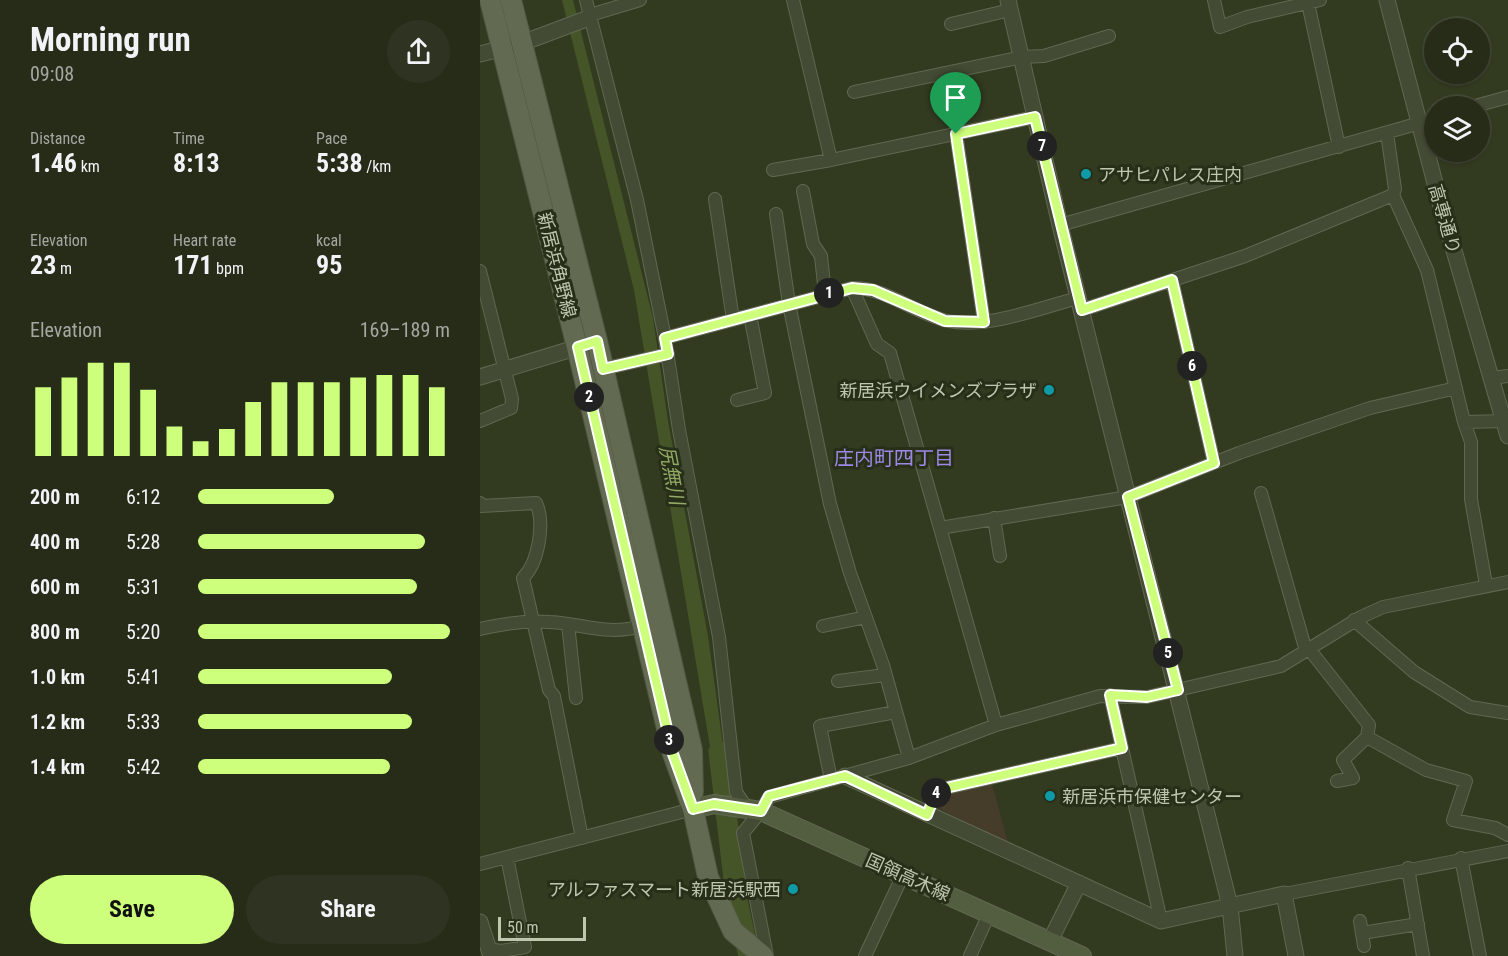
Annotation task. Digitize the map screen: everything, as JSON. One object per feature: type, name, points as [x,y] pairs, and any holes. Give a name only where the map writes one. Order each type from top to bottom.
[{"type":"main road","name":"新居浜角野線","points":[[490,0],[578,347],[673,754],[693,809],[708,877],[733,931],[764,956]]},
{"type":"main road","name":"新居浜角野線","points":[[511,0],[597,341],[692,750],[693,809]]},
{"type":"main road","points":[[693,809],[738,806]]},
{"type":"main road","name":"国領高木線","points":[[738,806],[903,875],[1082,956]]},
{"type":"street","points":[[586,0],[588,17],[637,200],[665,338],[681,441],[718,637],[738,806],[764,956]]},
{"type":"street","points":[[480,54],[546,35],[588,17],[640,0]]},
{"type":"street","points":[[793,0],[831,160]]},
{"type":"street","points":[[1214,0],[1221,27],[1247,17],[1314,2],[1339,147]]},
{"type":"street","name":"高専通り","points":[[1387,0],[1419,124],[1507,426]]},
{"type":"street","points":[[951,24],[1009,5],[1060,225],[1178,690],[1230,906],[1235,956]]},
{"type":"street","points":[[854,92],[1022,57],[1044,56],[1109,36]]},
{"type":"street","points":[[1490,102],[1508,97]]},
{"type":"street","points":[[773,170],[1035,117]]},
{"type":"street","points":[[1060,225],[1424,122]]},
{"type":"street","points":[[956,134],[984,322]]},
{"type":"street","points":[[1387,134],[1395,189],[1393,195],[1427,270],[1464,422],[1471,442],[1471,499],[1486,585]]},
{"type":"street","points":[[803,191],[813,244],[821,256],[825,294]]},
{"type":"street","points":[[665,338],[852,288],[873,290],[945,321],[984,322],[1080,304],[1172,280],[1245,256],[1393,195]]},
{"type":"street","points":[[715,199],[733,320]]},
{"type":"street","points":[[776,214],[789,304],[830,504],[909,758]]},
{"type":"street","points":[[480,271],[504,371],[511,387],[511,408],[480,421]]},
{"type":"street","points":[[1172,280],[1214,463]]},
{"type":"street","points":[[852,288],[877,344],[890,353],[996,725]]},
{"type":"street","points":[[737,399],[765,393],[750,315]]},
{"type":"street","points":[[480,377],[597,341]]},
{"type":"street","points":[[603,369],[666,355]]},
{"type":"street","points":[[1492,378],[1508,376]]},
{"type":"street","points":[[940,528],[1128,497],[1214,463],[1370,408],[1456,388]]},
{"type":"street","points":[[1464,422],[1507,426]]},
{"type":"street","points":[[1261,493],[1307,650],[1369,725],[1367,737],[1343,760],[1353,778],[1337,781]]},
{"type":"street","points":[[480,503],[481,506],[536,502],[540,511],[539,538],[533,562],[523,578],[549,690],[554,696],[582,838]]},
{"type":"street","points":[[994,518],[1000,556]]},
{"type":"street","points":[[738,806],[909,758],[996,725],[1110,695],[1147,697],[1281,666],[1354,620],[1383,607],[1508,582]]},
{"type":"street","points":[[823,626],[866,617]]},
{"type":"street","points":[[1354,620],[1414,672],[1470,707],[1508,713]]},
{"type":"street","points":[[480,629],[534,622],[568,624],[593,631],[628,630],[643,626]]},
{"type":"street","points":[[568,624],[576,698]]},
{"type":"street","points":[[838,681],[885,675]]},
{"type":"street","points":[[1110,695],[1161,921]]},
{"type":"street","points":[[896,712],[820,726],[838,778],[927,815],[1161,921],[1408,868],[1508,851]]},
{"type":"street","points":[[1367,737],[1426,770],[1466,781],[1453,820],[1495,828],[1508,835]]},
{"type":"street","points":[[927,815],[937,790],[1122,748]]},
{"type":"street","points":[[480,864],[693,809]]},
{"type":"street","points":[[480,922],[489,952],[528,952],[507,857]]},
{"type":"street","points":[[1461,858],[1480,956]]},
{"type":"street","points":[[1408,868],[1423,956]]},
{"type":"street","points":[[865,956],[903,875]]},
{"type":"street","points":[[1050,941],[1079,883]]},
{"type":"street","points":[[1284,894],[1296,956]]},
{"type":"street","points":[[970,956],[989,914]]},
{"type":"street","points":[[1364,946],[1361,927],[1418,924]]},
{"type":"shaded area","points":[[992,784],[1008,843],[936,807],[939,796]]},
{"type":"water","points":[[562,0],[573,0],[653,318],[668,421],[708,636],[728,782],[716,774],[712,759],[634,290]]},
{"type":"waterway","name":"尻無川","points":[[719,752],[736,896],[748,952]]},
{"type":"place","name":"アサヒパレス庄内","points":[[1086,174]]},
{"type":"place","name":"新居浜ウイメンズプラザ","points":[[1049,390]]},
{"type":"place","name":"新居浜市保健センター","points":[[1050,796]]},
{"type":"place","name":"アルファスマート新居浜駅西","points":[[793,889]]},
{"type":"district","name":"庄内町四丁目","points":[[894,458]]},
{"type":"route","points":[[1035,117],[1082,310],[1172,280],[1214,463],[1128,497],[1178,690],[1147,697],[1110,695],[1122,748],[937,790],[927,815],[845,776],[769,796],[761,811],[714,804],[693,809],[673,754],[578,347],[597,341],[603,369],[668,354],[665,338],[852,288],[873,290],[945,321],[984,322],[956,134],[1035,117]]}]
